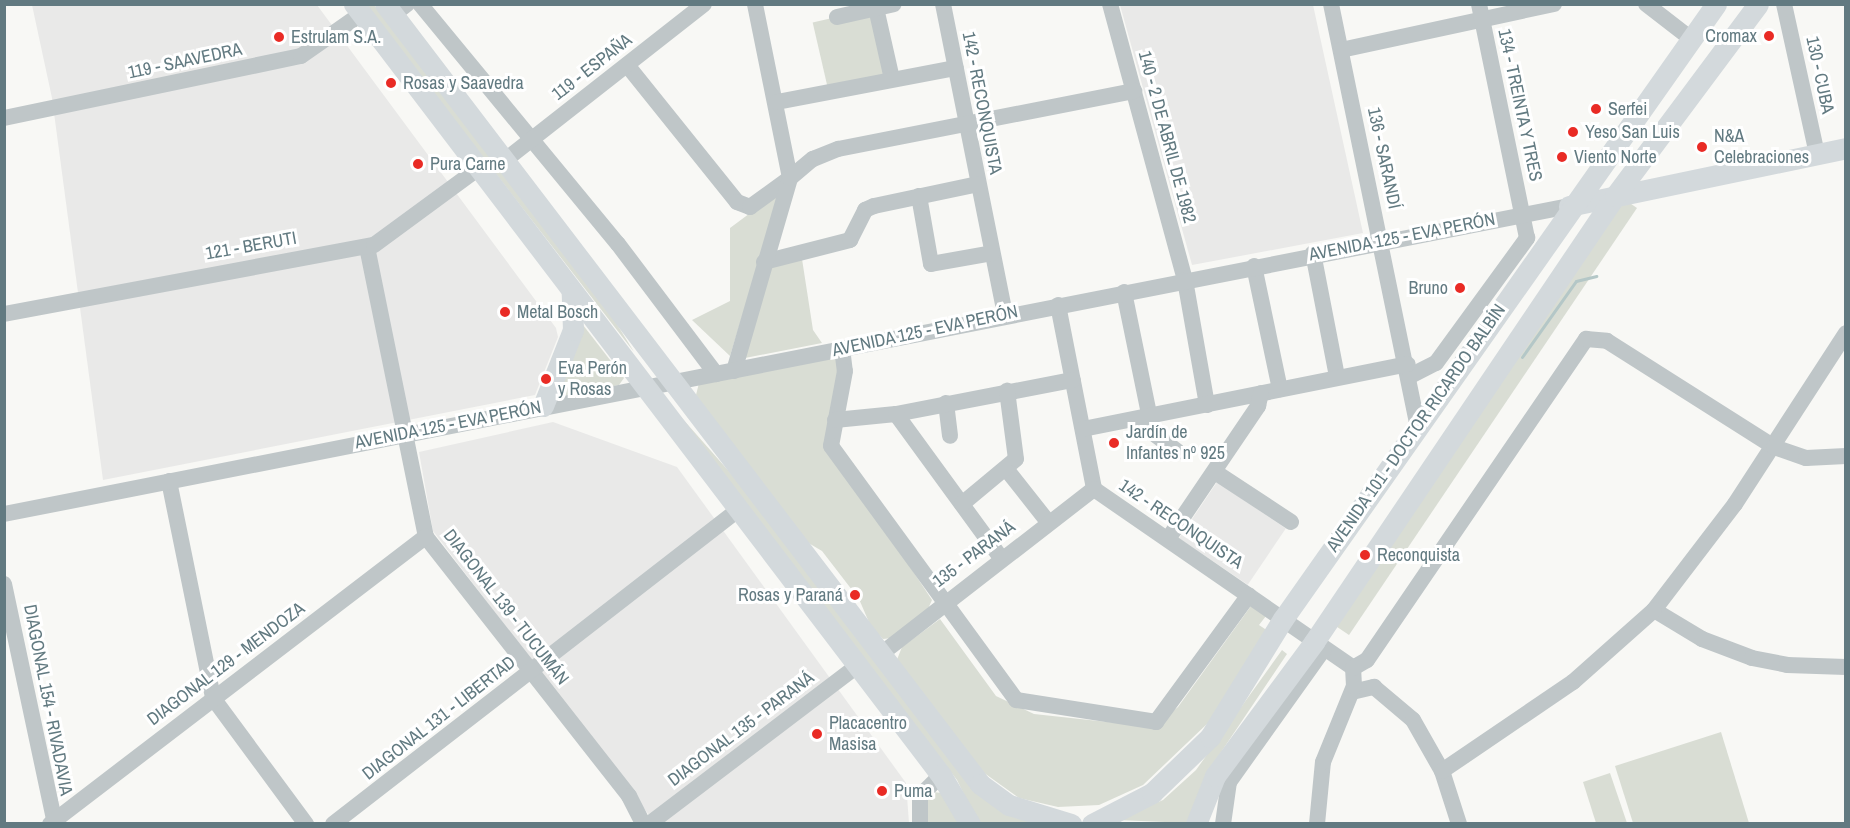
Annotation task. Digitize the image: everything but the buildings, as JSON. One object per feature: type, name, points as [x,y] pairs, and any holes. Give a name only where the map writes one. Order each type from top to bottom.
[{"type":"main road","name":"AVENIDA 101 - DOCTOR RICARDO BALBÍN","points":[[1092,824],[1152,793],[1197,752],[1283,619],[1569,206],[1716,4]]},
{"type":"main road","name":"AVENIDA 101 - DOCTOR RICARDO BALBÍN","points":[[1196,824],[1215,776],[1319,646],[1615,196],[1758,4]]},
{"type":"main road","points":[[395,8],[504,160],[672,384],[987,791],[1019,809],[1071,824]]},
{"type":"main road","points":[[358,9],[941,775],[970,824]]},
{"type":"main road","name":"AVENIDA 125 - EVA PERÓN","points":[[1569,206],[1845,148]]},
{"type":"main road","points":[[543,406],[573,330],[572,292]]},
{"type":"street","points":[[420,4],[531,139],[716,374]]},
{"type":"street","name":"119 - ESPAÑA","points":[[504,160],[704,4]]},
{"type":"street","points":[[734,371],[790,178],[777,102],[755,4]]},
{"type":"street","points":[[837,17],[894,4]]},
{"type":"street","name":"142 - RECONQUISTA","points":[[943,4],[965,125],[1005,315]]},
{"type":"street","name":"140 - 2 DE ABRIL DE 1982","points":[[1110,4],[1185,280],[1208,405]]},
{"type":"street","name":"136 - SARANDÍ","points":[[1331,4],[1409,370],[1418,426]]},
{"type":"street","points":[[1341,50],[1481,13],[1554,4]]},
{"type":"street","points":[[1646,4],[1690,38]]},
{"type":"street","name":"130 - CUBA","points":[[1784,4],[1817,154]]},
{"type":"street","points":[[876,8],[892,79]]},
{"type":"street","name":"119 - SAAVEDRA","points":[[4,118],[301,56],[358,9]]},
{"type":"street","name":"134 - TREINTA Y TRES","points":[[1083,429],[1337,377],[1409,370],[1436,363],[1523,246],[1528,233],[1481,13]]},
{"type":"street","points":[[627,64],[743,207],[756,204],[790,178],[838,149],[1134,91]]},
{"type":"street","points":[[777,102],[956,68]]},
{"type":"street","name":"121 - BERUTI","points":[[4,314],[367,247],[394,235],[480,167]]},
{"type":"street","points":[[764,262],[850,240],[865,210],[978,184]]},
{"type":"street","points":[[919,196],[931,264],[992,253]]},
{"type":"street","name":"AVENIDA 125 - EVA PERÓN","points":[[4,514],[543,406],[646,390],[1314,253],[1569,206]]},
{"type":"street","name":"DIAGONAL 139 - TUCUMÁN","points":[[367,247],[426,537],[629,796],[643,824]]},
{"type":"street","points":[[1314,253],[1337,377]]},
{"type":"street","points":[[1254,266],[1280,389]]},
{"type":"street","points":[[1124,292],[1149,417],[1156,437],[1178,452]]},
{"type":"street","name":"142 - RECONQUISTA","points":[[1058,305],[1094,489],[1346,664]]},
{"type":"street","points":[[1442,771],[1573,682],[1654,610],[1709,542],[1774,447],[1845,333]]},
{"type":"street","points":[[1317,824],[1323,762],[1352,692],[1346,664],[1370,655],[1586,339],[1606,341],[1774,447],[1806,458],[1845,456]]},
{"type":"street","points":[[842,348],[845,371],[831,446],[941,604],[1016,700],[1150,723],[1169,710],[1249,595]]},
{"type":"street","points":[[835,420],[896,414],[1073,380]]},
{"type":"street","points":[[962,504],[1007,470],[1017,452],[1007,391]]},
{"type":"street","points":[[1168,539],[1215,472],[1261,393]]},
{"type":"street","points":[[946,403],[950,436]]},
{"type":"street","points":[[896,414],[1001,558]]},
{"type":"street","points":[[1007,470],[1048,522]]},
{"type":"street","points":[[1215,472],[1291,522]]},
{"type":"street","points":[[169,481],[213,698],[306,824]]},
{"type":"street","name":"135 - PARANÁ","points":[[881,654],[941,604],[1094,489]]},
{"type":"street","name":"DIAGONAL 131 - LIBERTAD","points":[[333,824],[738,510]]},
{"type":"street","name":"DIAGONAL 129 - MENDOZA","points":[[53,823],[213,698],[426,537]]},
{"type":"street","name":"DIAGONAL 154 - RIVADAVIA","points":[[4,584],[53,823]]},
{"type":"street","points":[[1654,610],[1702,639],[1752,658],[1787,665],[1845,667]]},
{"type":"street","points":[[1223,824],[1229,782],[1319,646]]},
{"type":"street","points":[[1370,655],[1384,691],[1413,720],[1442,771],[1459,824]]},
{"type":"street","name":"DIAGONAL 135 - PARANÁ","points":[[649,824],[857,666]]},
{"type":"street","points":[[1352,692],[1367,687],[1384,691]]},
{"type":"street","points":[[920,824],[920,796],[941,775]]},
{"type":"shaded area","points":[[32,5],[317,5],[556,328],[558,337],[535,395],[103,480],[52,98]]},
{"type":"shaded area","points":[[365,5],[374,5],[604,303],[634,352]]},
{"type":"shaded area","points":[[1120,5],[1313,5],[1363,233],[1192,265]]},
{"type":"shaded area","points":[[876,8],[892,79],[829,94],[813,23]]},
{"type":"shaded area","points":[[781,190],[730,356],[692,320],[730,301],[730,228]]},
{"type":"shaded area","points":[[1616,194],[1637,208],[1349,635],[1328,621]]},
{"type":"shaded area","points":[[802,259],[813,330],[822,343],[745,358],[770,268]]},
{"type":"shaded area","points":[[583,325],[624,378],[619,385],[558,397],[555,394]]},
{"type":"shaded area","points":[[837,357],[842,371],[825,439],[932,600],[927,611],[892,638],[883,639],[871,627],[859,599],[822,551],[800,538],[696,395],[699,383]]},
{"type":"shaded area","points":[[674,409],[741,485],[963,775],[1039,823],[978,823],[957,780]]},
{"type":"shaded area","points":[[553,422],[677,467],[906,783],[909,823],[655,823],[433,531],[419,452]]},
{"type":"shaded area","points":[[1217,482],[1286,528],[1248,585],[1179,538]]},
{"type":"shaded area","points":[[1251,606],[1266,616],[1259,625],[1268,631],[1209,722],[1143,785],[1099,805],[1058,807],[1019,798],[980,770],[896,662],[902,647],[940,619],[996,696],[1034,714],[1154,727],[1178,707]]},
{"type":"shaded area","points":[[1282,650],[1287,654],[1209,770],[1189,823],[1117,820],[1163,800],[1196,770]]},
{"type":"shaded area","points":[[1721,732],[1749,823],[1633,823],[1615,766]]},
{"type":"shaded area","points":[[1610,773],[1627,823],[1596,823],[1583,782]]},
{"type":"shaded area","points":[[933,792],[942,793],[958,823],[928,823],[928,798]]},
{"type":"waterway","points":[[1522,357],[1576,281],[1596,276]]},
{"type":"place","name":"Cromax","points":[[1769,36]]},
{"type":"place","name":"Estrulam S.A.","points":[[279,37]]},
{"type":"place","name":"Rosas y Saavedra","points":[[391,83]]},
{"type":"place","name":"Serfei","points":[[1596,109]]},
{"type":"place","name":"Yeso San Luis","points":[[1573,132]]},
{"type":"place","name":"N&A Celebraciones","points":[[1702,147]]},
{"type":"place","name":"Viento Norte","points":[[1562,157]]},
{"type":"place","name":"Pura Carne","points":[[418,164]]},
{"type":"place","name":"Bruno","points":[[1460,288]]},
{"type":"place","name":"Metal Bosch","points":[[505,312]]},
{"type":"place","name":"Eva Perón y Rosas","points":[[546,379]]},
{"type":"place","name":"Jardín de Infantes nº 925","points":[[1114,443]]},
{"type":"place","name":"Reconquista","points":[[1365,555]]},
{"type":"place","name":"Rosas y Paraná","points":[[855,595]]},
{"type":"place","name":"Placacentro Masisa","points":[[817,734]]},
{"type":"place","name":"Puma","points":[[882,791]]}]
